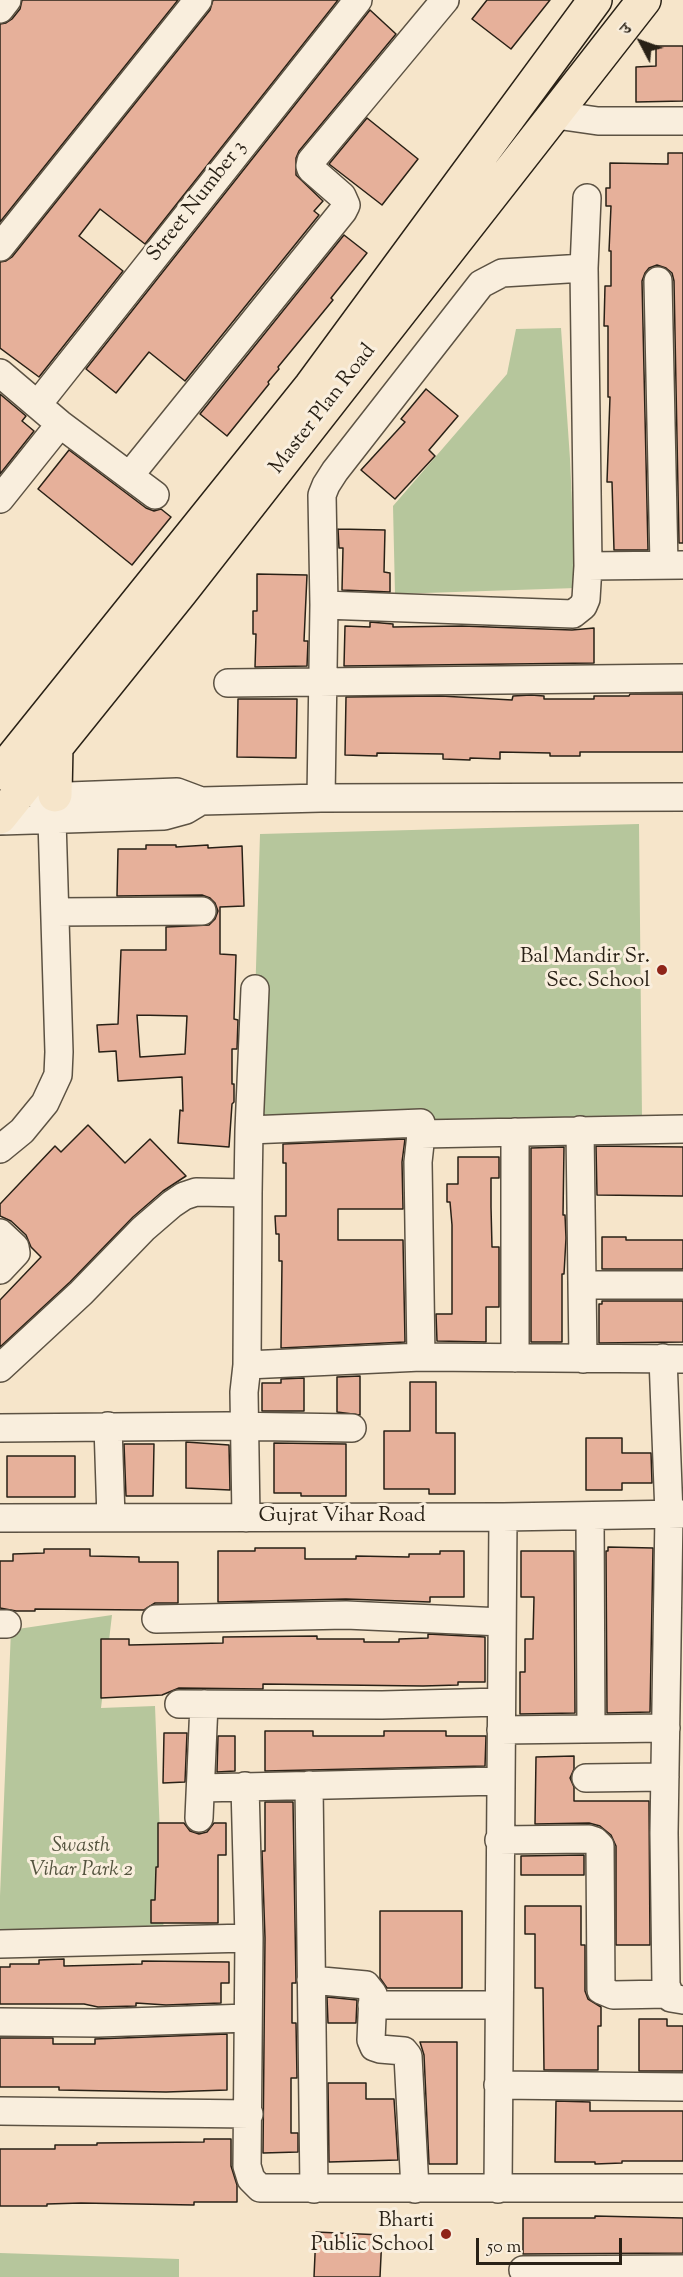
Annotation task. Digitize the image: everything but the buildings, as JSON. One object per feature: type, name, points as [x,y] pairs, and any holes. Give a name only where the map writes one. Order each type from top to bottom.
[{"type":"main road","name":"Master Plan Road","points":[[4,808],[595,0]]},
{"type":"main road","name":"Master Plan Road","points":[[4,808],[181,592],[644,0]]},
{"type":"main road","points":[[54,808],[56,745]]},
{"type":"street","points":[[0,9],[7,0]]},
{"type":"street","points":[[0,248],[198,0]]},
{"type":"street","name":"Street Number 3","points":[[38,404],[358,0]]},
{"type":"street","points":[[130,475],[343,211],[346,205],[342,196],[311,169],[312,161],[434,4]]},
{"type":"street","points":[[556,114],[598,121],[683,121]]},
{"type":"street","points":[[324,605],[573,614],[579,611],[586,599],[588,566],[584,268],[587,198]]},
{"type":"street","points":[[321,798],[324,682],[322,495],[326,485],[481,284],[502,273],[584,268]]},
{"type":"street","points":[[588,566],[673,565],[658,281]]},
{"type":"street","points":[[0,373],[60,424],[155,495]]},
{"type":"street","points":[[0,499],[60,424]]},
{"type":"street","points":[[228,683],[683,678]]},
{"type":"street","points":[[4,808],[54,808],[177,792],[201,801],[321,798],[683,797]]},
{"type":"street","points":[[0,1149],[22,1131],[45,1102],[58,1075],[54,808]]},
{"type":"street","points":[[56,912],[202,911]]},
{"type":"street","points":[[246,1518],[244,1392],[247,1365],[249,1130],[255,989]]},
{"type":"street","points":[[249,1130],[422,1123],[418,1162],[421,1358]]},
{"type":"street","points":[[421,1134],[683,1129]]},
{"type":"street","points":[[580,1130],[583,1359]]},
{"type":"street","points":[[515,1132],[515,1358]]},
{"type":"street","points":[[0,1368],[172,1204],[196,1192],[248,1193]]},
{"type":"street","points":[[0,1233],[15,1247],[16,1253],[0,1270]]},
{"type":"street","points":[[582,1285],[683,1285]]},
{"type":"street","points":[[247,1365],[421,1358],[673,1358],[675,1607],[666,1728],[665,1777],[666,1985],[676,1997]]},
{"type":"street","points":[[108,1426],[111,1518]]},
{"type":"street","points":[[0,1428],[244,1426],[352,1428]]},
{"type":"street","name":"Gujrat Vihar Road","points":[[0,1518],[503,1517],[676,1514]]},
{"type":"street","points":[[590,1515],[591,1729]]},
{"type":"street","points":[[498,2189],[503,1517]]},
{"type":"street","points":[[156,1619],[346,1615],[502,1622]]},
{"type":"street","points":[[199,1818],[201,1788],[192,1704],[382,1705],[501,1702]]},
{"type":"street","points":[[501,1730],[666,1728]]},
{"type":"street","points":[[586,1778],[665,1777]]},
{"type":"street","points":[[201,1788],[500,1781]]},
{"type":"street","points":[[309,1785],[314,2188]]},
{"type":"street","points":[[245,1786],[249,1938],[248,2166],[251,2179],[260,2188],[683,2188]]},
{"type":"street","points":[[499,1840],[589,1839],[595,1841],[600,1846],[601,1990],[613,1995],[676,1997]]},
{"type":"street","points":[[0,1944],[249,1938]]},
{"type":"street","points":[[311,1980],[366,1985],[373,1994],[371,2040],[374,2047],[404,2052],[408,2056],[416,2189]]},
{"type":"street","points":[[372,2005],[498,2005]]},
{"type":"street","points":[[0,2022],[98,2023],[248,2018]]},
{"type":"street","points":[[498,2085],[683,2087]]},
{"type":"street","points":[[0,2111],[249,2114]]},
{"type":"street","points":[[523,2270],[683,2269]]},
{"type":"green space","points":[[561,328],[576,588],[395,594],[393,506],[507,374],[516,329]]},
{"type":"green space","points":[[639,824],[642,1118],[251,1134],[260,834]]},
{"type":"green space","name":"Swasth Vihar Park 2","points":[[112,1615],[101,1708],[155,1706],[164,1939],[0,1952],[0,1896],[11,1630]]},
{"type":"green space","points":[[0,2253],[179,2259],[179,2277],[0,2277]]},
{"type":"place","name":"Bal Mandir Sr. Sec. School","points":[[662,970]]},
{"type":"place","name":"Bharti Public School","points":[[446,2234]]}]
